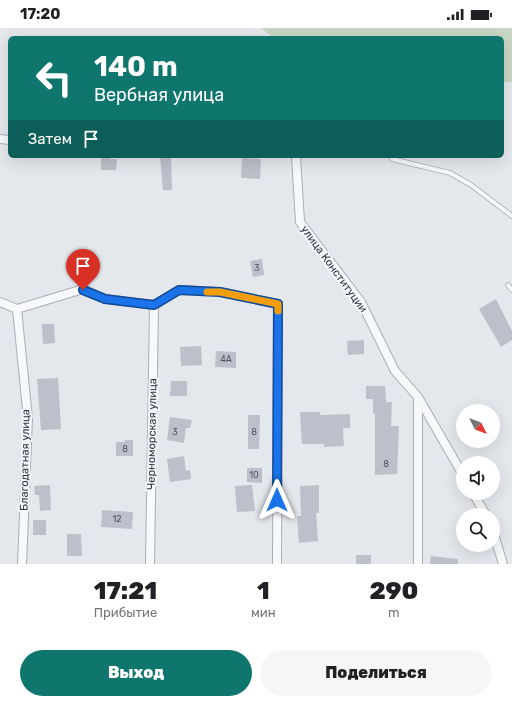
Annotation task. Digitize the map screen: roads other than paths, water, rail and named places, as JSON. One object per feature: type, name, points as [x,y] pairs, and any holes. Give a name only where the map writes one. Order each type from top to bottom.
[{"type":"street","name":"улица Конституции","points":[[296,158],[300,222],[361,302],[395,371],[418,397],[456,463]]},
{"type":"street","points":[[0,302],[17,309],[83,290],[105,299],[154,305],[179,290],[220,292],[278,304],[277,564]]},
{"type":"street","name":"Черноморская улица","points":[[150,564],[154,305]]},
{"type":"street","name":"Благодатная улица","points":[[17,309],[28,419],[22,564]]},
{"type":"street","points":[[418,397],[418,564]]},
{"type":"street","points":[[499,552],[503,564]]},
{"type":"lane","points":[[392,159],[450,173],[471,185],[512,216]]},
{"type":"lane","points":[[508,285],[512,290]]}]
